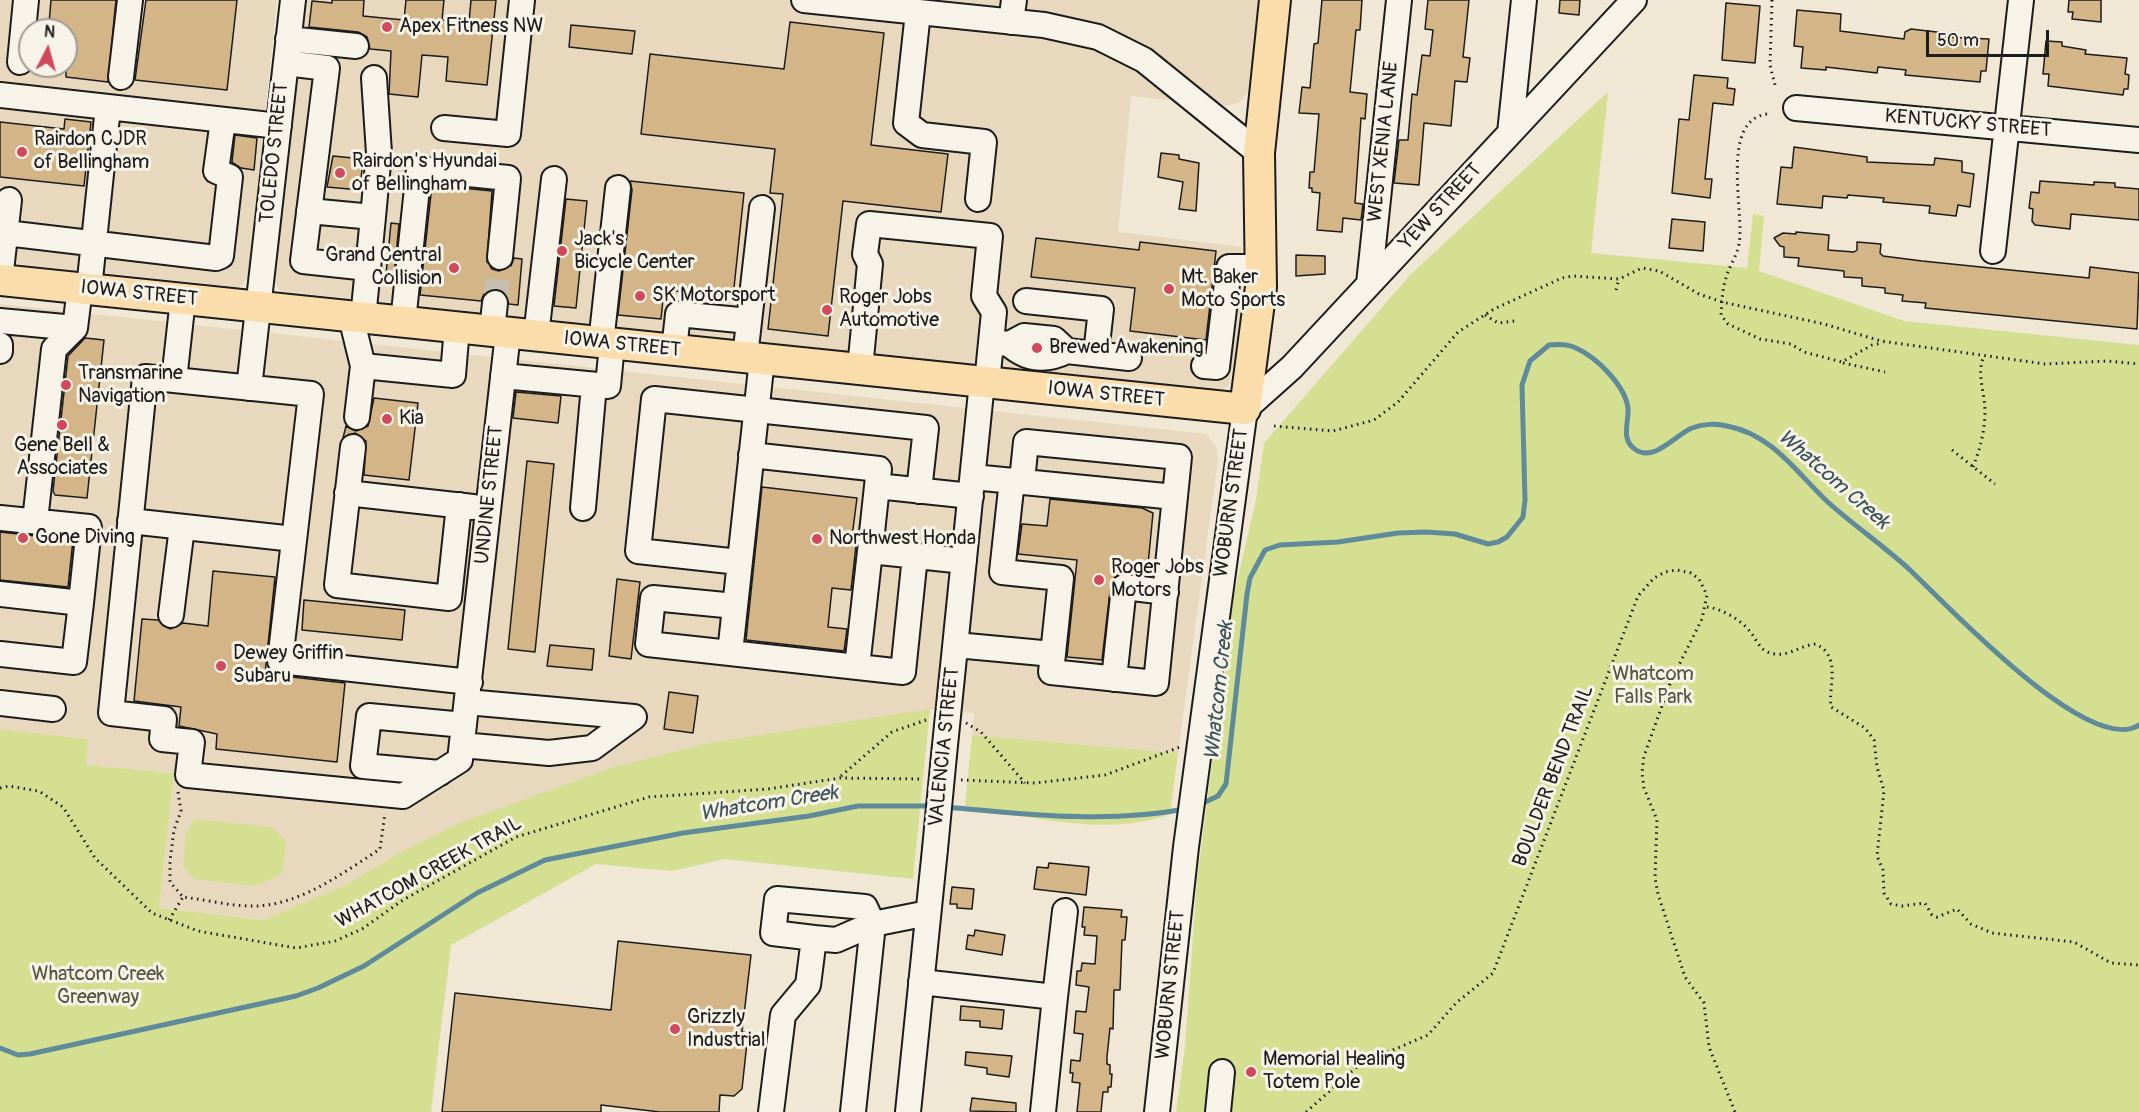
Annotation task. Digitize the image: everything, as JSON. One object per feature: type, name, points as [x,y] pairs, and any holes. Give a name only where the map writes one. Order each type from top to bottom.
[{"type":"main road","name":"WOBURN STREET","points":[[1245,409],[1261,286],[1259,153],[1275,0]]},
{"type":"main road","name":"IOWA STREET","points":[[0,280],[458,327],[508,326],[607,343],[1245,409]]},
{"type":"street","points":[[24,18],[26,0]]},
{"type":"street","points":[[122,77],[130,0]]},
{"type":"street","name":"TOLEDO STREET","points":[[249,388],[293,0]]},
{"type":"street","points":[[444,128],[508,135],[522,0]]},
{"type":"street","points":[[804,0],[1013,11],[1071,30],[1121,47],[1167,77],[1259,153]]},
{"type":"street","name":"WEST XENIA LANE","points":[[1369,284],[1399,0]]},
{"type":"street","points":[[1510,133],[1524,0]]},
{"type":"street","name":"YEW STREET","points":[[1245,409],[1292,366],[1634,0]]},
{"type":"street","points":[[1993,251],[2021,0]]},
{"type":"street","points":[[904,7],[906,123],[922,135],[984,142],[978,199]]},
{"type":"street","points":[[288,39],[356,46]]},
{"type":"street","points":[[286,63],[327,68],[303,261],[368,268]]},
{"type":"street","points":[[357,417],[363,366],[357,317],[368,268],[379,153],[374,78]]},
{"type":"street","points":[[0,95],[279,126]]},
{"type":"street","points":[[35,521],[54,349],[75,328],[84,289],[94,243],[108,107]]},
{"type":"street","name":"KENTUCKY STREET","points":[[1796,108],[2139,140]]},
{"type":"street","points":[[4,230],[216,258],[221,256],[230,177],[216,171],[222,120]]},
{"type":"street","points":[[276,153],[315,156]]},
{"type":"street","points":[[403,322],[419,169],[508,178],[500,257]]},
{"type":"street","name":"UNDINE STREET","points":[[466,713],[508,326],[554,178]]},
{"type":"street","points":[[503,376],[608,386],[607,343],[618,188]]},
{"type":"street","points":[[0,280],[9,200]]},
{"type":"street","points":[[730,653],[756,410],[749,321],[762,208]]},
{"type":"street","points":[[309,211],[373,217]]},
{"type":"street","name":"VALENCIA STREET","points":[[860,369],[870,264],[865,254],[869,224],[990,236],[984,296],[994,312],[1000,343],[984,382],[908,1112]]},
{"type":"street","points":[[1204,366],[1217,367],[1229,267],[1261,267]]},
{"type":"street","points":[[174,380],[183,299]]},
{"type":"street","points":[[1026,301],[1101,309],[1112,356],[1108,395]]},
{"type":"street","points":[[674,350],[678,314],[749,321]]},
{"type":"street","points":[[0,321],[75,328]]},
{"type":"street","points":[[363,366],[453,375],[458,327]]},
{"type":"street","points":[[1000,343],[1024,336],[1054,339],[1067,351],[1112,356]]},
{"type":"street","points":[[0,345],[0,351]]},
{"type":"street","points":[[440,773],[363,766],[369,716],[466,713],[634,717],[592,748],[549,753],[466,713],[280,662],[311,394],[146,377],[111,713],[164,719],[162,739],[192,742],[188,775],[403,796],[440,773],[460,760],[466,713]]},
{"type":"street","points":[[583,508],[594,385]]},
{"type":"street","points":[[740,562],[638,551],[654,399],[926,428],[919,491]]},
{"type":"street","name":"WOBURN STREET","points":[[1157,1112],[1186,847],[1190,753],[1245,409]]},
{"type":"street","points":[[1026,442],[1179,457],[1175,497],[1156,683],[1051,672],[1061,578],[1002,572],[1026,442]]},
{"type":"street","points":[[353,447],[337,585],[449,598],[459,505]]},
{"type":"street","points":[[751,455],[879,469],[857,667]]},
{"type":"street","points":[[877,486],[919,491],[1017,481],[1175,497]]},
{"type":"street","points":[[347,493],[489,508]]},
{"type":"street","points":[[0,518],[89,527],[74,662],[0,654]]},
{"type":"street","points":[[130,521],[294,539]]},
{"type":"street","points":[[171,615],[182,527]]},
{"type":"street","points":[[870,551],[964,561]]},
{"type":"street","points":[[735,606],[653,597],[648,644],[903,672],[915,556]]},
{"type":"street","points":[[1114,679],[1124,587],[1166,592]]},
{"type":"street","points":[[0,594],[81,603]]},
{"type":"street","points":[[956,645],[1053,654]]},
{"type":"street","points":[[0,703],[53,709]]},
{"type":"street","points":[[853,1112],[873,924],[865,907],[777,898],[773,933],[814,938],[836,940],[873,924],[928,913]]},
{"type":"street","points":[[1043,1112],[1065,911]]},
{"type":"street","points":[[771,1112],[783,1015],[808,985],[814,938]]},
{"type":"street","points":[[921,982],[1055,997]]},
{"type":"street","points":[[1218,1112],[1222,1072]]},
{"type":"path","points":[[1772,0],[1770,65],[1775,85]]},
{"type":"path","points":[[1767,114],[1759,115],[1750,121],[1744,130],[1736,189],[1740,242],[1726,276],[1721,315],[1728,324],[1760,339],[1791,344],[1804,352],[1885,372]]},
{"type":"path","points":[[1274,426],[1333,431],[1374,420],[1398,402],[1458,332],[1485,315],[1562,278],[1573,276],[1619,279],[1642,268],[1659,271],[1699,294],[1722,302],[1824,324],[1887,342],[2045,364],[2107,361],[2139,364]]},
{"type":"path","points":[[1616,290],[1619,279]]},
{"type":"path","points":[[1485,315],[1498,323],[1515,321]]},
{"type":"path","points":[[1842,362],[1872,345],[1887,342]]},
{"type":"path","points":[[1973,467],[1982,444],[1984,422],[1979,365],[1984,356]]},
{"type":"path","points":[[1952,450],[1995,484]]},
{"type":"path","name":"BOULDER BEND TRAIL","points":[[1306,1112],[1360,1064],[1428,1035],[1456,1003],[1493,973],[1638,596],[1644,587],[1665,572],[1677,570],[1691,573],[1705,586],[1707,607]]},
{"type":"path","points":[[1735,1112],[1709,1047],[1704,1003],[1685,977],[1658,894],[1655,878],[1657,820],[1644,788],[1642,773],[1644,756],[1671,681],[1707,607],[1722,610],[1752,634],[1761,649],[1773,654],[1785,654],[1816,644],[1827,653],[1834,678],[1831,707],[1864,728],[1874,740],[1877,767],[1884,791],[1877,856],[1883,870],[1884,893],[1891,904],[1902,906],[1925,903],[1930,912],[1937,917],[1957,909],[1971,924],[1992,933],[2074,942],[2111,963],[2139,965]]},
{"type":"path","points":[[840,777],[892,732],[926,720]]},
{"type":"path","points":[[961,721],[981,732],[1025,783]]},
{"type":"path","points":[[959,780],[1025,783],[1104,775],[1190,753]]},
{"type":"path","points":[[188,775],[178,793],[181,811],[174,830],[170,882],[183,897],[257,906],[281,902],[329,881],[380,849],[386,817],[381,794]]},
{"type":"path","name":"WHATCOM CREEK TRAIL","points":[[0,788],[9,786],[39,791],[63,807],[94,858],[152,913],[198,931],[296,948],[335,941],[362,929],[403,900],[516,837],[649,797],[768,789],[840,777],[927,779]]},
{"type":"path","points":[[169,920],[183,897]]},
{"type":"shaded area","points":[[0,0],[277,0],[248,277],[238,287],[0,262]]},
{"type":"shaded area","points":[[304,0],[1258,0],[1250,89],[1240,102],[1226,106],[1131,96],[1118,232],[1242,247],[1241,307],[1230,385],[1220,391],[280,291],[273,279]]},
{"type":"shaded area","points":[[0,304],[1206,434],[1216,446],[1218,459],[1178,753],[972,735],[974,713],[930,709],[338,928],[159,908],[174,773],[86,765],[88,739],[0,729]]},
{"type":"green space","name":"Whatcom Falls Park","points":[[1608,92],[1591,253],[1747,268],[1753,214],[1764,216],[1759,271],[1904,321],[2139,345],[2139,1112],[1176,1112],[1185,1047],[1197,880],[1234,594],[1256,500],[1264,443],[1411,274]]},
{"type":"green space","name":"Whatcom Creek Greenway","points":[[930,709],[913,879],[725,859],[672,871],[596,864],[451,945],[431,1112],[0,1112],[0,729],[88,739],[86,765],[174,773],[159,908],[263,920],[346,885],[403,851],[459,823],[611,768],[709,743]]},
{"type":"green space","points":[[972,735],[1178,753],[1170,814],[1145,821],[1094,825],[1068,823],[965,806]]},
{"type":"green space","points":[[194,819],[271,827],[286,841],[282,874],[256,886],[194,879],[183,866],[186,834]]},
{"type":"building","points":[[51,0],[116,0],[108,82],[74,78],[78,78],[78,18],[50,18]]},
{"type":"building","points":[[146,0],[237,0],[227,90],[135,80]]},
{"type":"building","points":[[332,0],[364,0],[363,16],[404,20],[406,0],[444,0],[442,20],[469,22],[471,0],[496,0],[487,85],[446,81],[448,57],[422,55],[418,97],[389,94],[391,51],[370,49],[367,37],[358,32],[309,27],[312,1],[332,3]]},
{"type":"building","points":[[1322,0],[1362,0],[1360,30],[1356,30],[1350,92],[1367,94],[1365,119],[1361,118],[1355,203],[1363,204],[1361,220],[1343,218],[1342,232],[1317,230],[1320,193],[1312,192],[1312,188],[1309,188],[1310,172],[1314,172],[1319,114],[1299,113],[1302,87],[1310,88],[1314,44],[1318,43]]},
{"type":"building","points":[[1428,0],[1469,0],[1463,57],[1470,58],[1467,82],[1455,81],[1451,126],[1424,123],[1419,185],[1394,183],[1399,140],[1408,140],[1412,94],[1417,95],[1422,55],[1430,56],[1433,30],[1425,29]]},
{"type":"building","points":[[1560,0],[1580,0],[1579,15],[1559,13]]},
{"type":"building","points":[[2069,0],[2101,0],[2101,22],[2072,19],[2073,12],[2068,12]]},
{"type":"building","points":[[1726,3],[1760,6],[1755,63],[1722,60]]},
{"type":"building","points":[[1797,10],[1841,14],[1840,31],[1904,39],[1905,32],[1911,29],[1945,33],[1944,37],[1989,39],[1986,71],[1981,71],[1980,82],[1905,75],[1906,70],[1878,67],[1877,73],[1826,67],[1826,70],[1801,68],[1803,47],[1794,46]]},
{"type":"building","points":[[790,22],[884,33],[871,145],[948,154],[941,212],[843,201],[828,336],[768,329],[783,194],[770,193],[775,149],[641,134],[650,54],[784,69]]},
{"type":"building","points":[[571,25],[635,31],[632,54],[569,47]]},
{"type":"building","points":[[2046,41],[2062,42],[2062,46],[2086,50],[2085,54],[2127,58],[2125,74],[2129,75],[2128,89],[2124,89],[2123,95],[2048,86],[2049,74],[2043,74]]},
{"type":"building","points":[[1694,75],[1728,78],[1727,88],[1735,89],[1733,105],[1713,103],[1705,179],[1712,179],[1710,198],[1672,193],[1679,119],[1689,120]]},
{"type":"building","points":[[65,119],[91,122],[84,186],[0,177],[0,122],[64,129]]},
{"type":"building","points":[[235,135],[257,138],[254,170],[241,168],[232,162]]},
{"type":"building","points":[[1794,147],[1867,157],[1867,162],[1934,165],[1935,158],[1962,161],[1962,172],[1974,174],[1970,207],[1958,205],[1956,216],[1929,213],[1930,206],[1883,202],[1884,198],[1848,195],[1847,198],[1823,196],[1822,208],[1777,204],[1781,167],[1792,168]]},
{"type":"building","points":[[1161,153],[1179,155],[1179,159],[1199,163],[1196,211],[1179,209],[1183,182],[1158,177]]},
{"type":"building","points":[[333,156],[363,159],[360,190],[327,187]]},
{"type":"building","points":[[630,181],[744,193],[733,297],[664,290],[661,319],[618,315],[632,190]]},
{"type":"building","points":[[2040,181],[2094,185],[2094,182],[2115,183],[2115,187],[2139,189],[2139,220],[2071,214],[2070,229],[2035,225],[2032,221],[2033,209],[2029,208],[2031,192],[2039,193]]},
{"type":"building","points":[[432,185],[492,191],[487,262],[492,269],[499,271],[511,266],[514,258],[522,259],[518,305],[509,304],[504,292],[496,289],[484,294],[481,301],[420,295]]},
{"type":"building","points":[[566,199],[587,201],[576,308],[554,306]]},
{"type":"building","points":[[1672,219],[1705,222],[1703,251],[1669,248]]},
{"type":"building","points":[[391,223],[399,224],[394,276],[386,275]]},
{"type":"building","points":[[1796,232],[1829,235],[1828,250],[1854,252],[1857,250],[1857,242],[1881,244],[1880,253],[1883,256],[1922,261],[2089,278],[2090,267],[2139,273],[2137,329],[1925,308],[1926,303],[1902,301],[1903,295],[1885,293],[1885,288],[1862,286],[1862,278],[1844,277],[1844,271],[1798,266],[1799,258],[1784,257],[1784,247],[1780,246],[1774,238],[1783,233],[1796,234]]},
{"type":"building","points":[[1036,238],[1139,250],[1140,242],[1216,251],[1206,340],[1130,331],[1135,288],[1031,277]]},
{"type":"building","points":[[1296,255],[1325,256],[1325,274],[1296,276]]},
{"type":"building","points":[[85,338],[104,340],[87,498],[55,495],[53,491],[68,356]]},
{"type":"building","points":[[516,392],[561,396],[558,423],[513,418]]},
{"type":"building","points":[[374,398],[418,403],[409,480],[364,475],[366,441],[355,433],[343,438],[346,426],[356,431],[368,426]]},
{"type":"building","points":[[527,461],[554,464],[535,652],[508,649]]},
{"type":"building","points":[[762,487],[857,498],[852,537],[857,537],[851,590],[832,588],[828,627],[847,629],[844,651],[746,640]]},
{"type":"building","name":"Roger Jobs Motors","points":[[1050,499],[1142,508],[1153,513],[1147,575],[1119,574],[1111,583],[1102,660],[1067,657],[1077,560],[1018,554],[1022,524],[1047,526]]},
{"type":"building","points":[[0,532],[73,540],[68,587],[0,580]]},
{"type":"building","points":[[213,571],[275,577],[265,674],[345,683],[337,762],[216,749],[217,734],[179,726],[181,707],[134,701],[142,619],[158,620],[170,629],[183,623],[208,626]]},
{"type":"building","points":[[617,579],[640,582],[631,659],[609,656]]},
{"type":"building","points":[[304,600],[405,610],[402,640],[302,630]]},
{"type":"building","points":[[550,645],[594,649],[592,670],[547,666]]},
{"type":"building","points":[[669,692],[698,696],[693,733],[664,729]]},
{"type":"building","points":[[1049,863],[1089,867],[1086,895],[1034,889],[1037,867],[1048,868]]},
{"type":"building","points":[[952,887],[974,889],[972,909],[957,908],[957,904],[950,904]]},
{"type":"building","points":[[1084,907],[1122,910],[1121,917],[1127,917],[1125,940],[1122,940],[1120,990],[1114,990],[1113,1029],[1110,1028],[1107,1057],[1107,1064],[1110,1065],[1110,1074],[1112,1074],[1111,1087],[1108,1087],[1108,1092],[1103,1092],[1101,1112],[1077,1112],[1080,1083],[1072,1082],[1073,1073],[1070,1073],[1071,1060],[1080,1061],[1083,1034],[1074,1033],[1076,1011],[1086,1012],[1089,987],[1076,985],[1077,971],[1081,971],[1082,963],[1095,964],[1097,936],[1084,935],[1085,927],[1082,927]]},
{"type":"building","points":[[975,930],[1005,935],[1002,955],[966,949],[968,935],[974,936]]},
{"type":"building","points":[[618,941],[751,955],[742,1032],[748,1033],[742,1089],[734,1096],[720,1095],[719,1112],[660,1112],[601,1105],[601,1112],[442,1112],[455,993],[611,1010]]},
{"type":"building","points":[[961,1006],[1004,1010],[1002,1029],[980,1027],[980,1021],[960,1020]]},
{"type":"building","points":[[966,1052],[1012,1056],[1009,1077],[987,1074],[987,1068],[965,1065]]},
{"type":"building","points":[[972,1098],[1016,1103],[1016,1112],[970,1111]]},
{"type":"waterway","name":"Whatcom Creek","points":[[1199,805],[1218,796],[1226,784],[1247,594],[1250,578],[1265,550],[1280,545],[1338,542],[1398,533],[1455,534],[1488,544],[1507,537],[1523,517],[1525,500],[1522,385],[1530,361],[1549,345],[1570,346],[1584,352],[1616,381],[1626,399],[1628,408],[1626,431],[1628,441],[1636,450],[1650,453],[1665,446],[1685,431],[1705,425],[1727,426],[1758,438],[1784,457],[1830,504],[1891,553],[1985,642],[2054,699],[2087,719],[2116,729],[2139,725]]},
{"type":"waterway","name":"Whatcom Creek","points":[[0,1048],[18,1055],[30,1054],[296,996],[364,966],[477,893],[545,860],[683,833],[809,816],[858,806],[934,806]]},
{"type":"waterway","name":"Whatcom Creek","points":[[946,807],[1036,815],[1095,817],[1155,814],[1185,809]]},
{"type":"tunnel","points":[[495,303],[500,257]]},
{"type":"place","name":"Apex Fitness NW","points":[[387,27]]},
{"type":"place","name":"Rairdon CJDR of Bellingham","points":[[22,152]]},
{"type":"place","name":"Rairdon's Hyundai of Bellingham","points":[[340,173]]},
{"type":"place","name":"Jack's Bicycle Center","points":[[562,251]]},
{"type":"place","name":"Grand Central Collision","points":[[454,268]]},
{"type":"place","name":"Mt. Baker Moto Sports","points":[[1169,289]]},
{"type":"place","name":"SK Motorsport","points":[[640,296]]},
{"type":"place","name":"Roger Jobs Automotive","points":[[827,310]]},
{"type":"place","name":"Brewed Awakening","points":[[1037,348]]},
{"type":"place","name":"Transmarine Navigation","points":[[66,385]]},
{"type":"place","name":"Kia","points":[[387,419]]},
{"type":"place","name":"Gene Bell & Associates","points":[[62,425]]},
{"type":"place","name":"Gone Diving","points":[[23,538]]},
{"type":"place","name":"Northwest Honda","points":[[817,539]]},
{"type":"place","name":"Roger Jobs Motors","points":[[1099,580]]},
{"type":"place","name":"Dewey Griffin Subaru","points":[[221,666]]},
{"type":"place","name":"Grizzly Industrial","points":[[675,1029]]},
{"type":"place","name":"Memorial Healing Totem Pole","points":[[1251,1072]]}]
